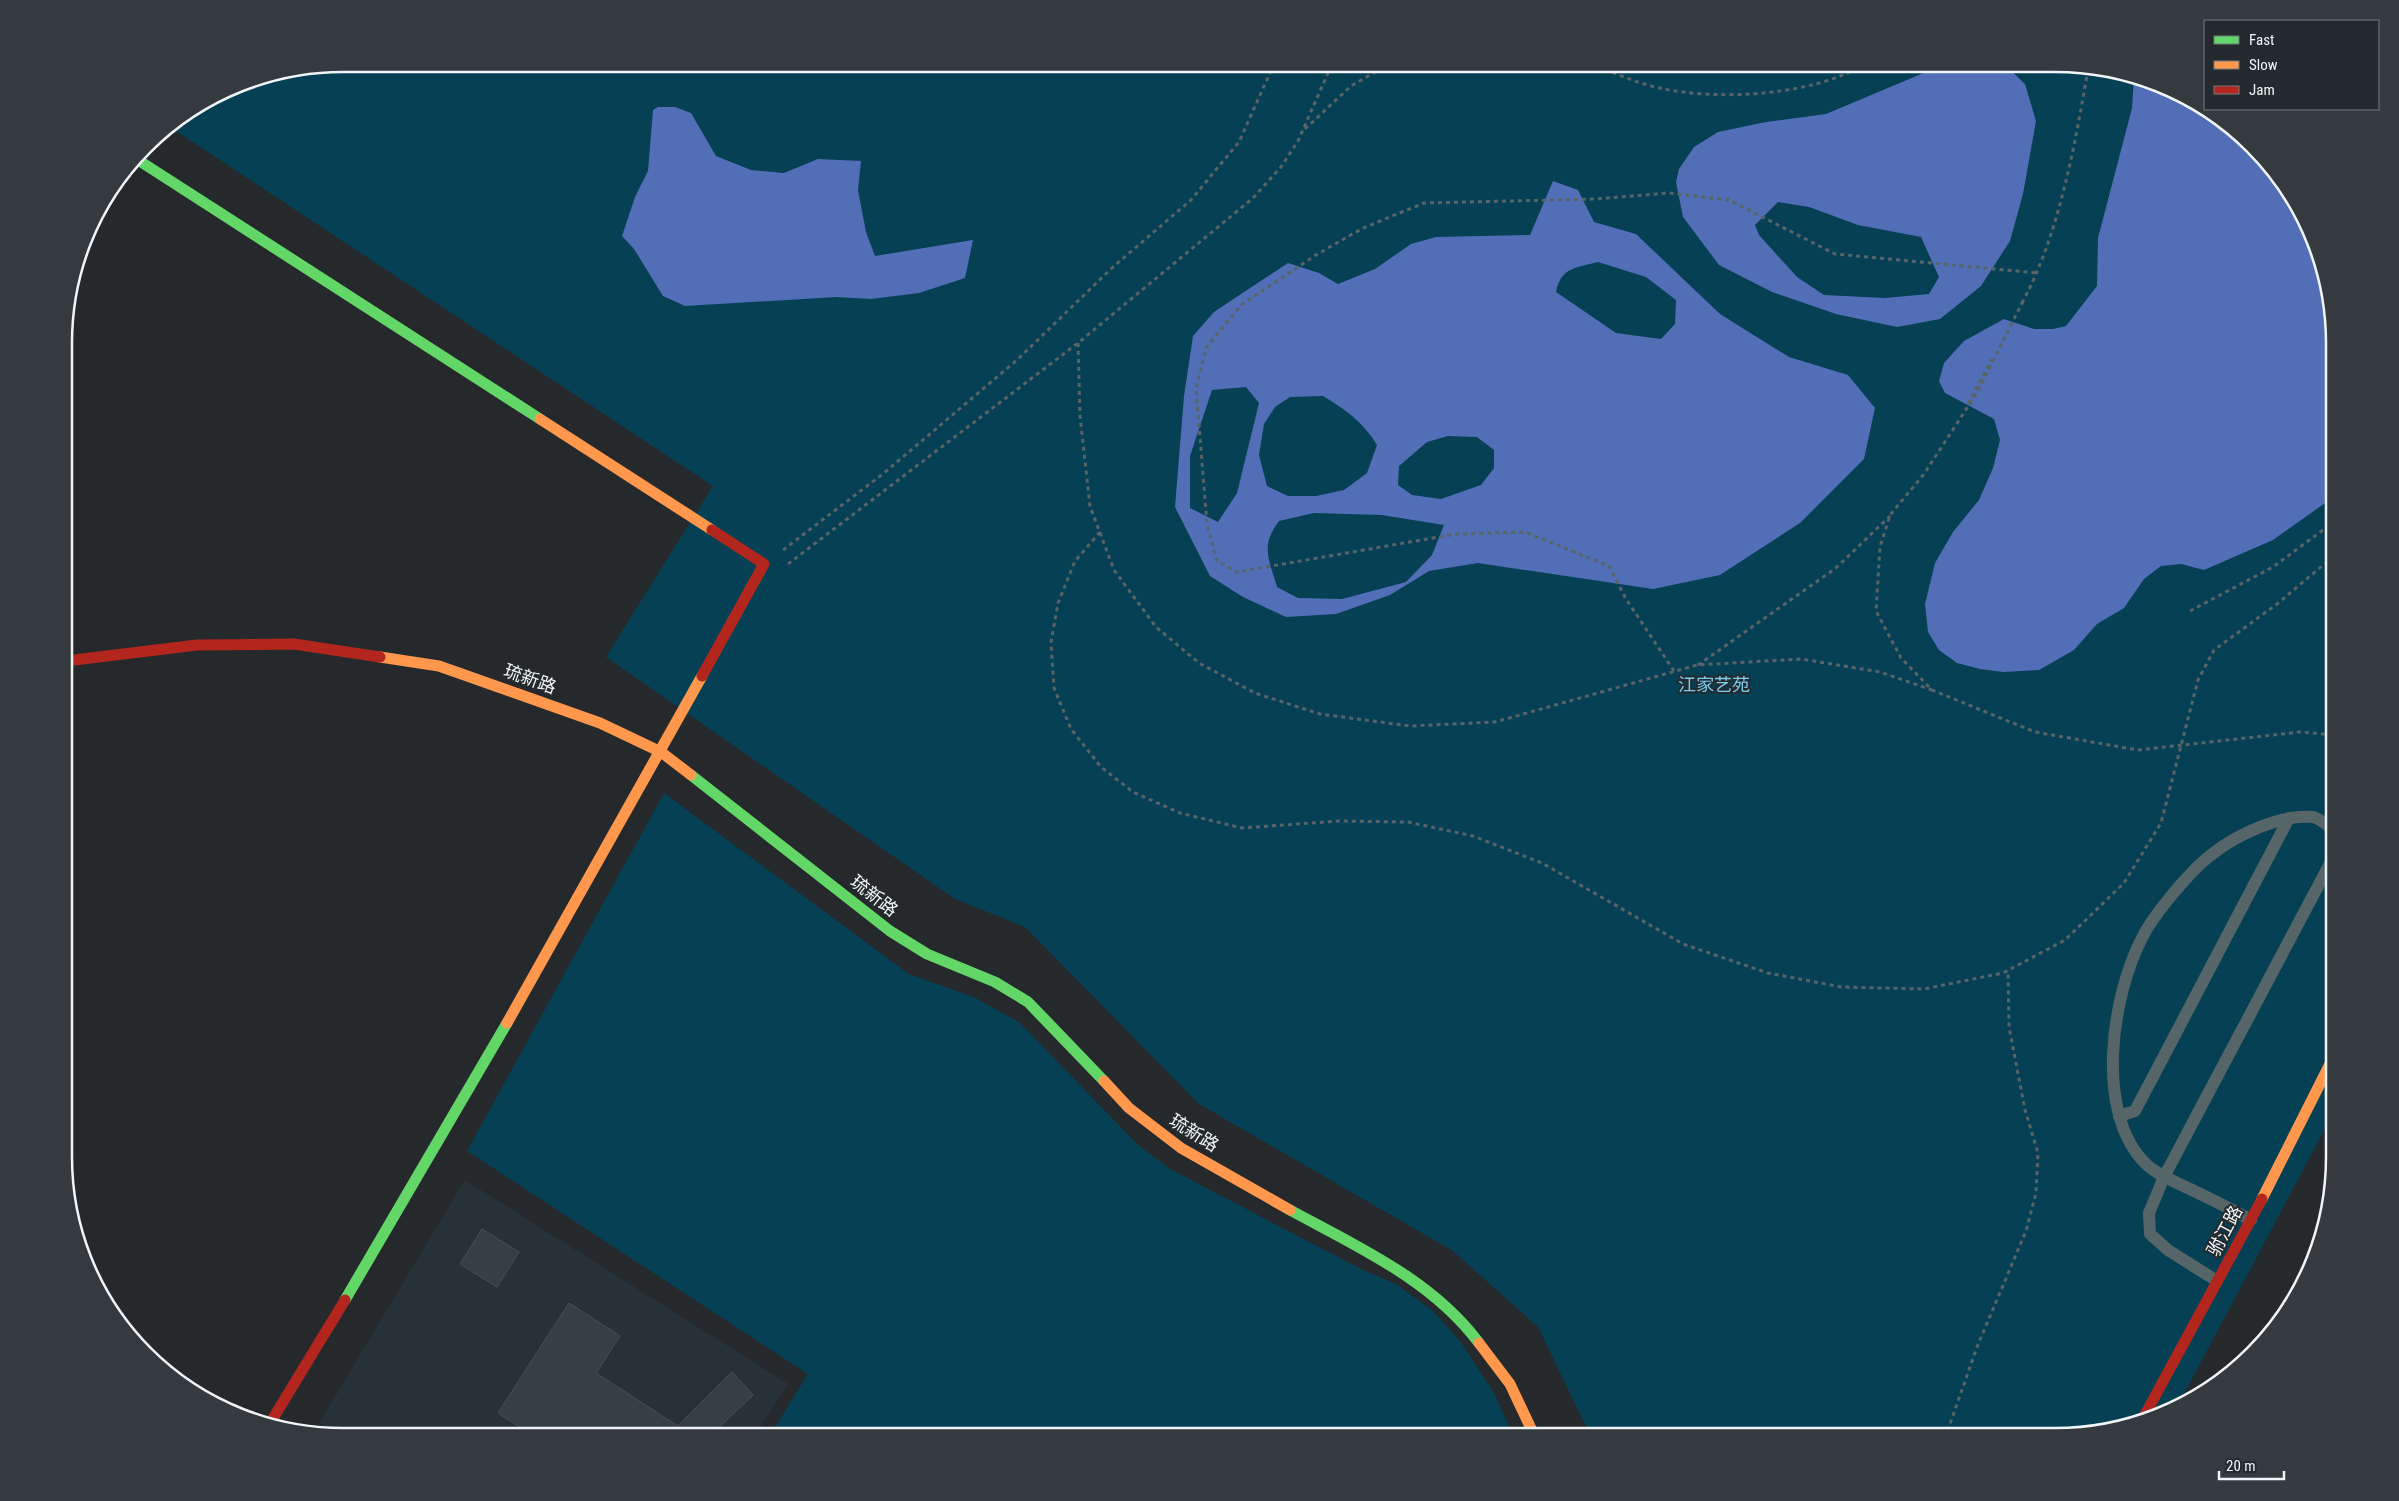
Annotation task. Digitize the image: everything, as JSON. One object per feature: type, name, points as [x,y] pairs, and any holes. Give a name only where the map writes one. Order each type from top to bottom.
[{"type":"street","points":[[142,163],[764,564],[661,752],[364,1270],[273,1419]]},
{"type":"street","name":"琉新路","points":[[73,660],[197,645],[294,644],[419,663],[438,666],[600,723],[661,752],[890,931],[928,954],[995,982],[1028,1002],[1129,1108],[1153,1129],[1181,1148],[1405,1274],[1446,1305],[1474,1336],[1510,1384],[1531,1428]]},
{"type":"street","name":"驸江路","points":[[2146,1413],[2251,1220],[2326,1072]]},
{"type":"lane","points":[[2251,1220],[2164,1177],[2148,1166],[2132,1147],[2119,1116],[2113,1068],[2115,1034],[2121,994],[2127,973],[2144,934],[2169,899],[2211,855],[2256,828],[2289,818],[2315,817],[2326,825]]},
{"type":"lane","points":[[2119,1116],[2136,1111],[2289,818]]},
{"type":"lane","points":[[2217,1281],[2168,1250],[2150,1234],[2149,1213],[2164,1177],[2326,871]]},
{"type":"path","points":[[1270,73],[1240,142],[1191,200],[1113,267],[1017,360],[884,473],[764,564],[775,574],[1078,343],[1253,198],[1281,167],[1302,131],[1328,73]]},
{"type":"path","points":[[1302,131],[1351,86],[1373,73]]},
{"type":"path","points":[[1616,73],[1658,88],[1714,96],[1787,91],[1846,73]]},
{"type":"path","points":[[1697,665],[1836,568],[1890,515],[1924,474],[1978,391],[2038,274],[2075,151],[2087,75]]},
{"type":"path","points":[[1674,671],[1626,599],[1609,566],[1525,532],[1456,534],[1237,572],[1217,561],[1207,524],[1196,388],[1206,348],[1241,305],[1316,255],[1363,228],[1424,203],[1595,200],[1669,193],[1729,200],[1835,254],[1922,261],[2038,274]]},
{"type":"path","points":[[1078,343],[1080,416],[1090,506],[1114,570],[1156,627],[1199,663],[1255,693],[1320,714],[1410,726],[1495,722],[1697,665],[1801,659],[1880,672],[1932,690],[2035,732],[2138,750],[2300,732],[2326,734]]},
{"type":"path","points":[[1890,515],[1880,547],[1876,611],[1901,658],[1932,690]]},
{"type":"path","points":[[2190,611],[2273,567],[2326,528]]},
{"type":"path","points":[[1100,532],[1075,561],[1058,603],[1051,642],[1054,688],[1071,730],[1101,767],[1134,792],[1180,813],[1242,828],[1339,821],[1408,822],[1473,836],[1542,863],[1682,944],[1768,973],[1840,987],[1924,988],[2008,970],[2065,940],[2124,883],[2160,823],[2198,680],[2214,650],[2277,604],[2326,563]]},
{"type":"path","points":[[1948,1428],[1977,1347],[2026,1231],[2036,1193],[2038,1153],[2025,1110],[2009,1027],[2008,970]]},
{"type":"shaded area","points":[[465,1180],[788,1384],[760,1428],[317,1427]]},
{"type":"green space","name":"江家艺苑","points":[[326,73],[2073,73],[2108,78],[2159,93],[2206,118],[2234,140],[2259,165],[2281,193],[2306,240],[2317,274],[2324,308],[2326,326],[2326,1127],[2182,1397],[2159,1408],[2108,1423],[2073,1428],[1587,1428],[1538,1327],[1453,1251],[1199,1104],[1025,927],[955,899],[606,657],[713,486],[176,131],[208,109],[240,93],[291,78]]},
{"type":"green space","points":[[664,793],[909,974],[976,998],[1020,1023],[1138,1145],[1170,1169],[1359,1268],[1396,1284],[1433,1311],[1460,1341],[1494,1393],[1510,1428],[775,1428],[808,1374],[467,1151]]},
{"type":"water","points":[[1924,73],[2013,73],[2025,84],[2036,121],[2023,194],[2010,241],[1981,286],[1940,319],[1897,327],[1836,314],[1772,292],[1719,265],[1683,217],[1676,182],[1679,169],[1694,147],[1718,132],[1766,122],[1826,114]],"holes":[[[1778,202],[1809,207],[1858,225],[1921,237],[1939,277],[1929,294],[1885,298],[1824,295],[1797,277],[1759,235],[1755,225]]]},
{"type":"water","points":[[2134,85],[2175,100],[2206,118],[2234,140],[2259,165],[2281,193],[2299,224],[2317,274],[2326,326],[2326,502],[2273,540],[2204,570],[2181,564],[2161,566],[2144,579],[2124,608],[2097,624],[2074,650],[2039,670],[2003,672],[1957,663],[1939,650],[1928,632],[1925,604],[1935,563],[1953,532],[1979,500],[1993,468],[2000,440],[1994,419],[1945,393],[1939,381],[1944,363],[1964,341],[2004,319],[2034,329],[2053,329],[2066,326],[2097,286],[2098,238],[2132,108]]},
{"type":"water","points":[[658,107],[675,107],[691,113],[716,156],[751,170],[784,173],[818,159],[861,161],[858,190],[866,232],[875,256],[973,240],[965,278],[919,293],[871,299],[836,297],[685,306],[663,296],[634,249],[622,236],[635,197],[648,171],[653,110]]},
{"type":"water","points":[[1553,181],[1578,190],[1594,222],[1636,234],[1720,314],[1789,357],[1848,375],[1875,408],[1864,459],[1800,523],[1720,575],[1653,589],[1478,563],[1429,571],[1390,595],[1336,614],[1286,617],[1243,597],[1210,576],[1175,507],[1184,396],[1193,336],[1214,312],[1288,263],[1319,273],[1338,284],[1375,269],[1411,244],[1436,237],[1530,235]],"holes":[[[1598,262],[1646,277],[1676,300],[1675,324],[1661,339],[1616,333],[1556,292],[1558,284],[1566,273]],[[1246,387],[1259,403],[1237,493],[1218,522],[1190,508],[1190,456],[1212,390]],[[1323,396],[1360,423],[1377,445],[1367,473],[1344,490],[1316,496],[1288,496],[1267,486],[1259,455],[1264,424],[1275,407],[1290,397]],[[1448,436],[1477,437],[1494,450],[1494,468],[1481,485],[1441,499],[1412,495],[1398,485],[1399,466],[1427,442]],[[1314,513],[1382,515],[1444,525],[1432,555],[1406,582],[1342,599],[1298,598],[1277,587],[1268,553],[1268,545],[1273,530],[1279,521]]]},
{"type":"building","points":[[482,1229],[519,1252],[497,1287],[460,1264]]},
{"type":"building","points":[[569,1303],[620,1336],[596,1373],[678,1426],[732,1372],[753,1395],[718,1428],[521,1428],[498,1413]]},
{"type":"traffic: fast","points":[[142,163],[540,419]]},
{"type":"traffic: fast","points":[[691,775],[890,931],[927,954],[995,982],[1028,1002],[1104,1081]]},
{"type":"traffic: fast","points":[[345,1300],[507,1023]]},
{"type":"traffic: fast","points":[[1290,1210],[1367,1252],[1416,1283],[1439,1301],[1479,1343]]},
{"type":"traffic: slow","points":[[540,419],[712,530]]},
{"type":"traffic: slow","points":[[380,657],[439,666],[600,723],[661,752],[691,775]]},
{"type":"traffic: slow","points":[[507,1023],[702,676]]},
{"type":"traffic: slow","points":[[2262,1199],[2326,1072]]},
{"type":"traffic: slow","points":[[1104,1081],[1129,1108],[1181,1148],[1290,1210]]},
{"type":"traffic: slow","points":[[1479,1343],[1510,1384],[1531,1428]]},
{"type":"traffic: jam","points":[[702,676],[764,564],[712,530]]},
{"type":"traffic: jam","points":[[73,660],[197,645],[294,644],[380,657]]},
{"type":"traffic: jam","points":[[2146,1413],[2262,1199]]},
{"type":"traffic: jam","points":[[273,1419],[345,1300]]}]
